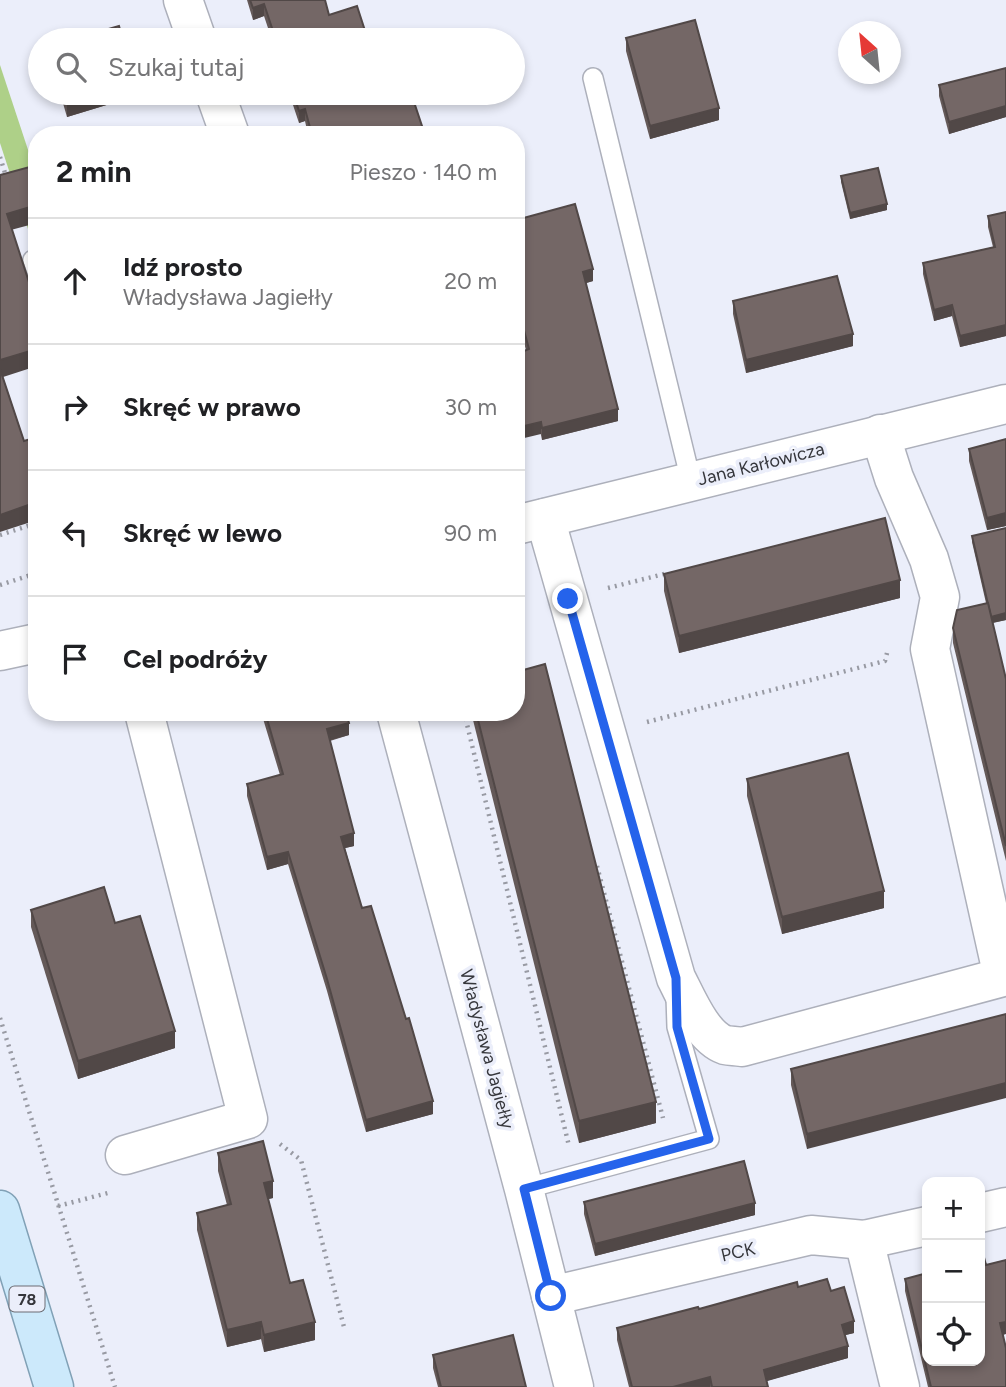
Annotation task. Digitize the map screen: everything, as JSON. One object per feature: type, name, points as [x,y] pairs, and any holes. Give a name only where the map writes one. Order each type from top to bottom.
[{"type":"main road","name":"78","points":[[0,1210],[54,1387]]},
{"type":"street","points":[[183,0],[193,28]]},
{"type":"street","points":[[219,105],[227,126]]},
{"type":"street","name":"Jana Karłowicza","points":[[530,521],[1006,404]]},
{"type":"street","points":[[530,521],[568,599],[676,978],[699,1021],[711,1036],[725,1045],[742,1047],[1003,977],[930,649],[940,597],[929,558],[894,478],[880,434]]},
{"type":"street","points":[[0,651],[28,645]]},
{"type":"street","points":[[125,1156],[248,1119],[146,721]]},
{"type":"street","name":"Władysława Jagiełły","points":[[398,721],[524,1189],[574,1387]]},
{"type":"street","points":[[985,1212],[1006,1207]]},
{"type":"street","name":"PCK","points":[[551,1296],[811,1234],[864,1240],[922,1227]]},
{"type":"street","points":[[864,1240],[900,1387]]},
{"type":"lane","points":[[593,78],[691,481]]},
{"type":"lane","points":[[524,1189],[709,1139],[677,1027],[676,978]]},
{"type":"path","points":[[0,157],[9,185]]},
{"type":"path","points":[[0,535],[28,526]]},
{"type":"path","points":[[568,599],[676,571]]},
{"type":"path","points":[[0,585],[28,576]]},
{"type":"path","points":[[606,732],[884,661],[889,648]]},
{"type":"path","points":[[466,721],[570,1151]]},
{"type":"path","points":[[595,858],[664,1125]]},
{"type":"path","points":[[0,1018],[115,1387]]},
{"type":"path","points":[[248,1119],[301,1160],[344,1327]]},
{"type":"green space","points":[[0,65],[28,150],[28,229],[0,143]]},
{"type":"building","points":[[250,0],[325,0],[329,15],[357,6],[364,28],[272,28],[264,4],[253,8]]},
{"type":"building","points":[[695,20],[719,108],[650,126],[626,38]]},
{"type":"building","points":[[1006,68],[1006,106],[949,122],[939,85]]},
{"type":"building","points":[[297,105],[415,105],[422,126],[310,126],[305,109],[299,111]]},
{"type":"building","points":[[28,167],[28,208],[7,214],[28,279],[28,352],[0,360],[0,175]]},
{"type":"building","points":[[878,168],[887,204],[850,213],[841,176]]},
{"type":"building","points":[[575,204],[593,269],[583,272],[618,409],[542,428],[541,422],[525,426],[525,351],[529,349],[525,334],[525,218]]},
{"type":"building","points":[[1006,212],[1006,325],[960,336],[952,305],[934,310],[923,263],[995,247],[988,216]]},
{"type":"building","points":[[837,276],[853,334],[746,360],[733,301]]},
{"type":"building","points":[[0,369],[24,441],[28,440],[28,505],[0,515]]},
{"type":"building","points":[[1006,439],[1006,513],[987,518],[969,449]]},
{"type":"building","points":[[885,518],[900,580],[679,636],[664,574]]},
{"type":"building","points":[[1006,528],[1006,613],[991,617],[972,536]]},
{"type":"building","points":[[988,603],[1006,679],[1006,846],[953,628],[957,610]]},
{"type":"building","points":[[545,664],[656,1102],[579,1121],[478,721],[525,721],[525,670]]},
{"type":"building","points":[[268,721],[348,721],[327,729],[354,833],[341,837],[362,908],[371,906],[406,1019],[409,1018],[433,1101],[366,1120],[288,852],[267,857],[247,784],[283,774]]},
{"type":"building","points":[[848,753],[884,891],[782,917],[747,779]]},
{"type":"building","points":[[104,887],[115,923],[140,916],[175,1031],[78,1061],[31,910]]},
{"type":"building","points":[[1006,1014],[1006,1083],[807,1134],[791,1069]]},
{"type":"building","points":[[263,1141],[273,1181],[264,1183],[290,1283],[303,1280],[315,1322],[264,1335],[261,1322],[227,1330],[197,1213],[231,1204],[218,1153]]},
{"type":"building","points":[[744,1161],[755,1203],[595,1244],[584,1202]]},
{"type":"building","points":[[1006,1260],[1006,1322],[1000,1323],[1006,1348],[1006,1387],[931,1387],[926,1366],[985,1366],[985,1261],[986,1265]]},
{"type":"building","points":[[922,1274],[922,1350],[905,1279]]},
{"type":"building","points":[[827,1279],[831,1291],[844,1287],[854,1321],[842,1325],[848,1346],[764,1370],[768,1387],[712,1387],[710,1377],[673,1387],[632,1387],[617,1328],[797,1282],[798,1287]]},
{"type":"building","points":[[513,1335],[526,1387],[441,1387],[433,1355]]},
{"type":"route","points":[[551,1296],[524,1189],[709,1139],[677,1027],[676,978],[568,599]]}]
